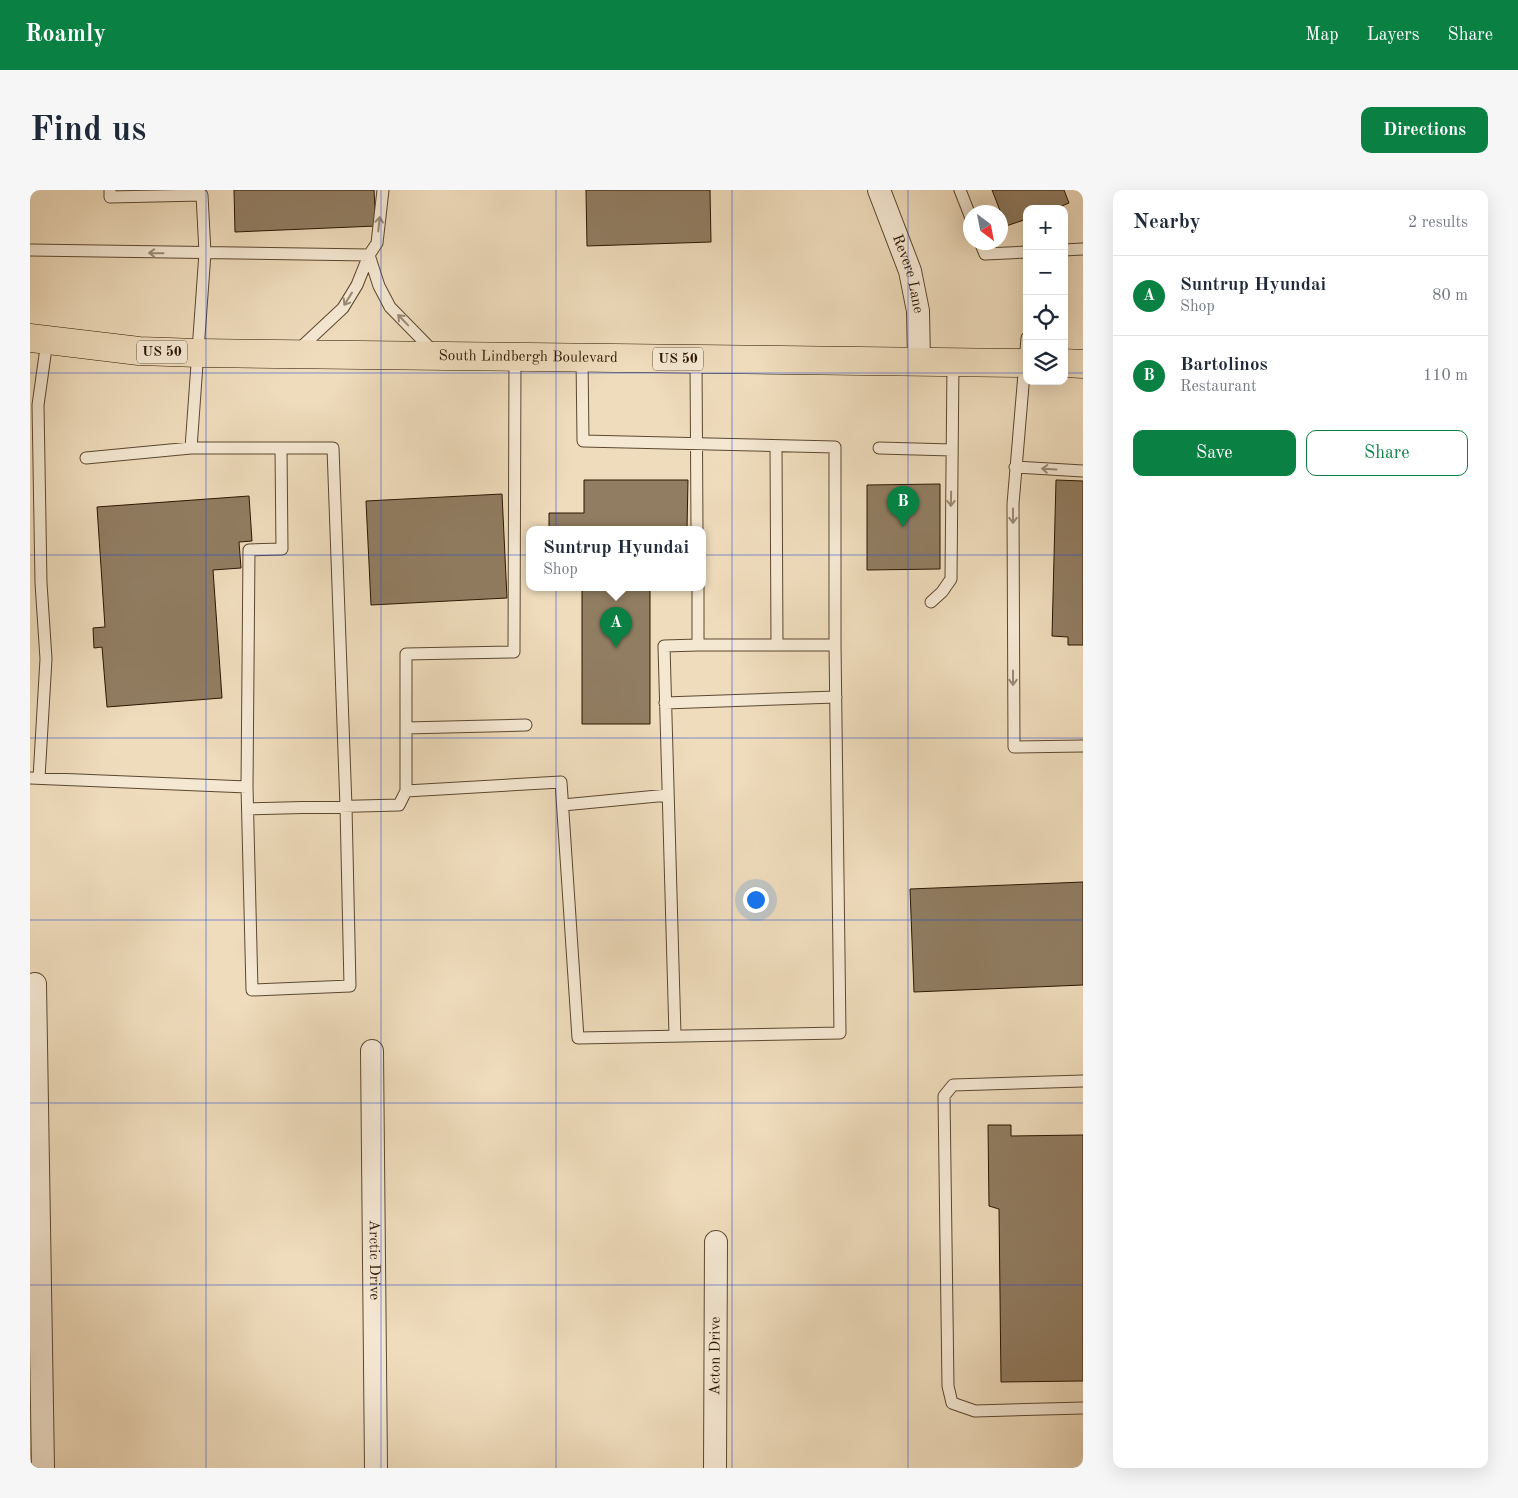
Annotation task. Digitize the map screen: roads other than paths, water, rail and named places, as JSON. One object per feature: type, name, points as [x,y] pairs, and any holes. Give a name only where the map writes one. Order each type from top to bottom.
[{"type":"main road","name":"South Lindbergh Boulevard","points":[[38,340],[139,351],[198,353],[953,362],[1023,354]]},
{"type":"main road","points":[[1068,363],[1083,364]]},
{"type":"street","name":"Revere Lane","points":[[879,190],[910,271],[918,311],[919,361]]},
{"type":"street","points":[[35,984],[44,1468]]},
{"type":"street","name":"Arctic Drive","points":[[372,1051],[376,1468]]},
{"type":"street","name":"Acton Drive","points":[[715,1468],[716,1242]]},
{"type":"lane","points":[[110,190],[110,197],[202,195],[205,253],[191,448]]},
{"type":"lane","points":[[294,354],[343,308],[357,285],[377,243],[383,190]]},
{"type":"lane","points":[[960,190],[965,205]]},
{"type":"lane","points":[[1068,250],[1083,249]]},
{"type":"lane","points":[[30,250],[370,255]]},
{"type":"lane","points":[[983,250],[985,254],[1023,252]]},
{"type":"lane","points":[[370,255],[378,286],[390,307],[437,356]]},
{"type":"lane","points":[[38,340],[36,583],[46,659],[34,778],[247,787]]},
{"type":"lane","points":[[248,809],[399,805],[406,791],[406,654],[514,652],[515,357]]},
{"type":"lane","points":[[406,791],[561,782],[578,1038],[840,1033],[834,645],[834,448],[583,441],[582,357]]},
{"type":"lane","points":[[696,359],[697,526]]},
{"type":"lane","points":[[931,602],[942,592],[951,579],[953,362]]},
{"type":"lane","points":[[1023,385],[1012,504],[1014,747],[1083,746]]},
{"type":"lane","points":[[776,446],[777,645]]},
{"type":"lane","points":[[86,458],[191,448],[281,448],[333,448],[346,807],[350,986],[252,990],[247,787],[249,550],[282,549],[281,448]]},
{"type":"lane","points":[[879,448],[952,450]]},
{"type":"lane","points":[[1015,467],[1083,471]]},
{"type":"lane","points":[[698,591],[698,645]]},
{"type":"lane","points":[[675,1035],[664,646],[834,645]]},
{"type":"lane","points":[[666,703],[836,697]]},
{"type":"lane","points":[[406,728],[526,725]]},
{"type":"lane","points":[[563,805],[668,795]]},
{"type":"lane","points":[[1083,1081],[953,1085],[944,1096],[948,1386],[952,1403],[975,1410],[1083,1408]]},
{"type":"place","name":"Bartolinos","points":[[903,527]]},
{"type":"place","name":"Suntrup Hyundai","points":[[616,648]]}]
